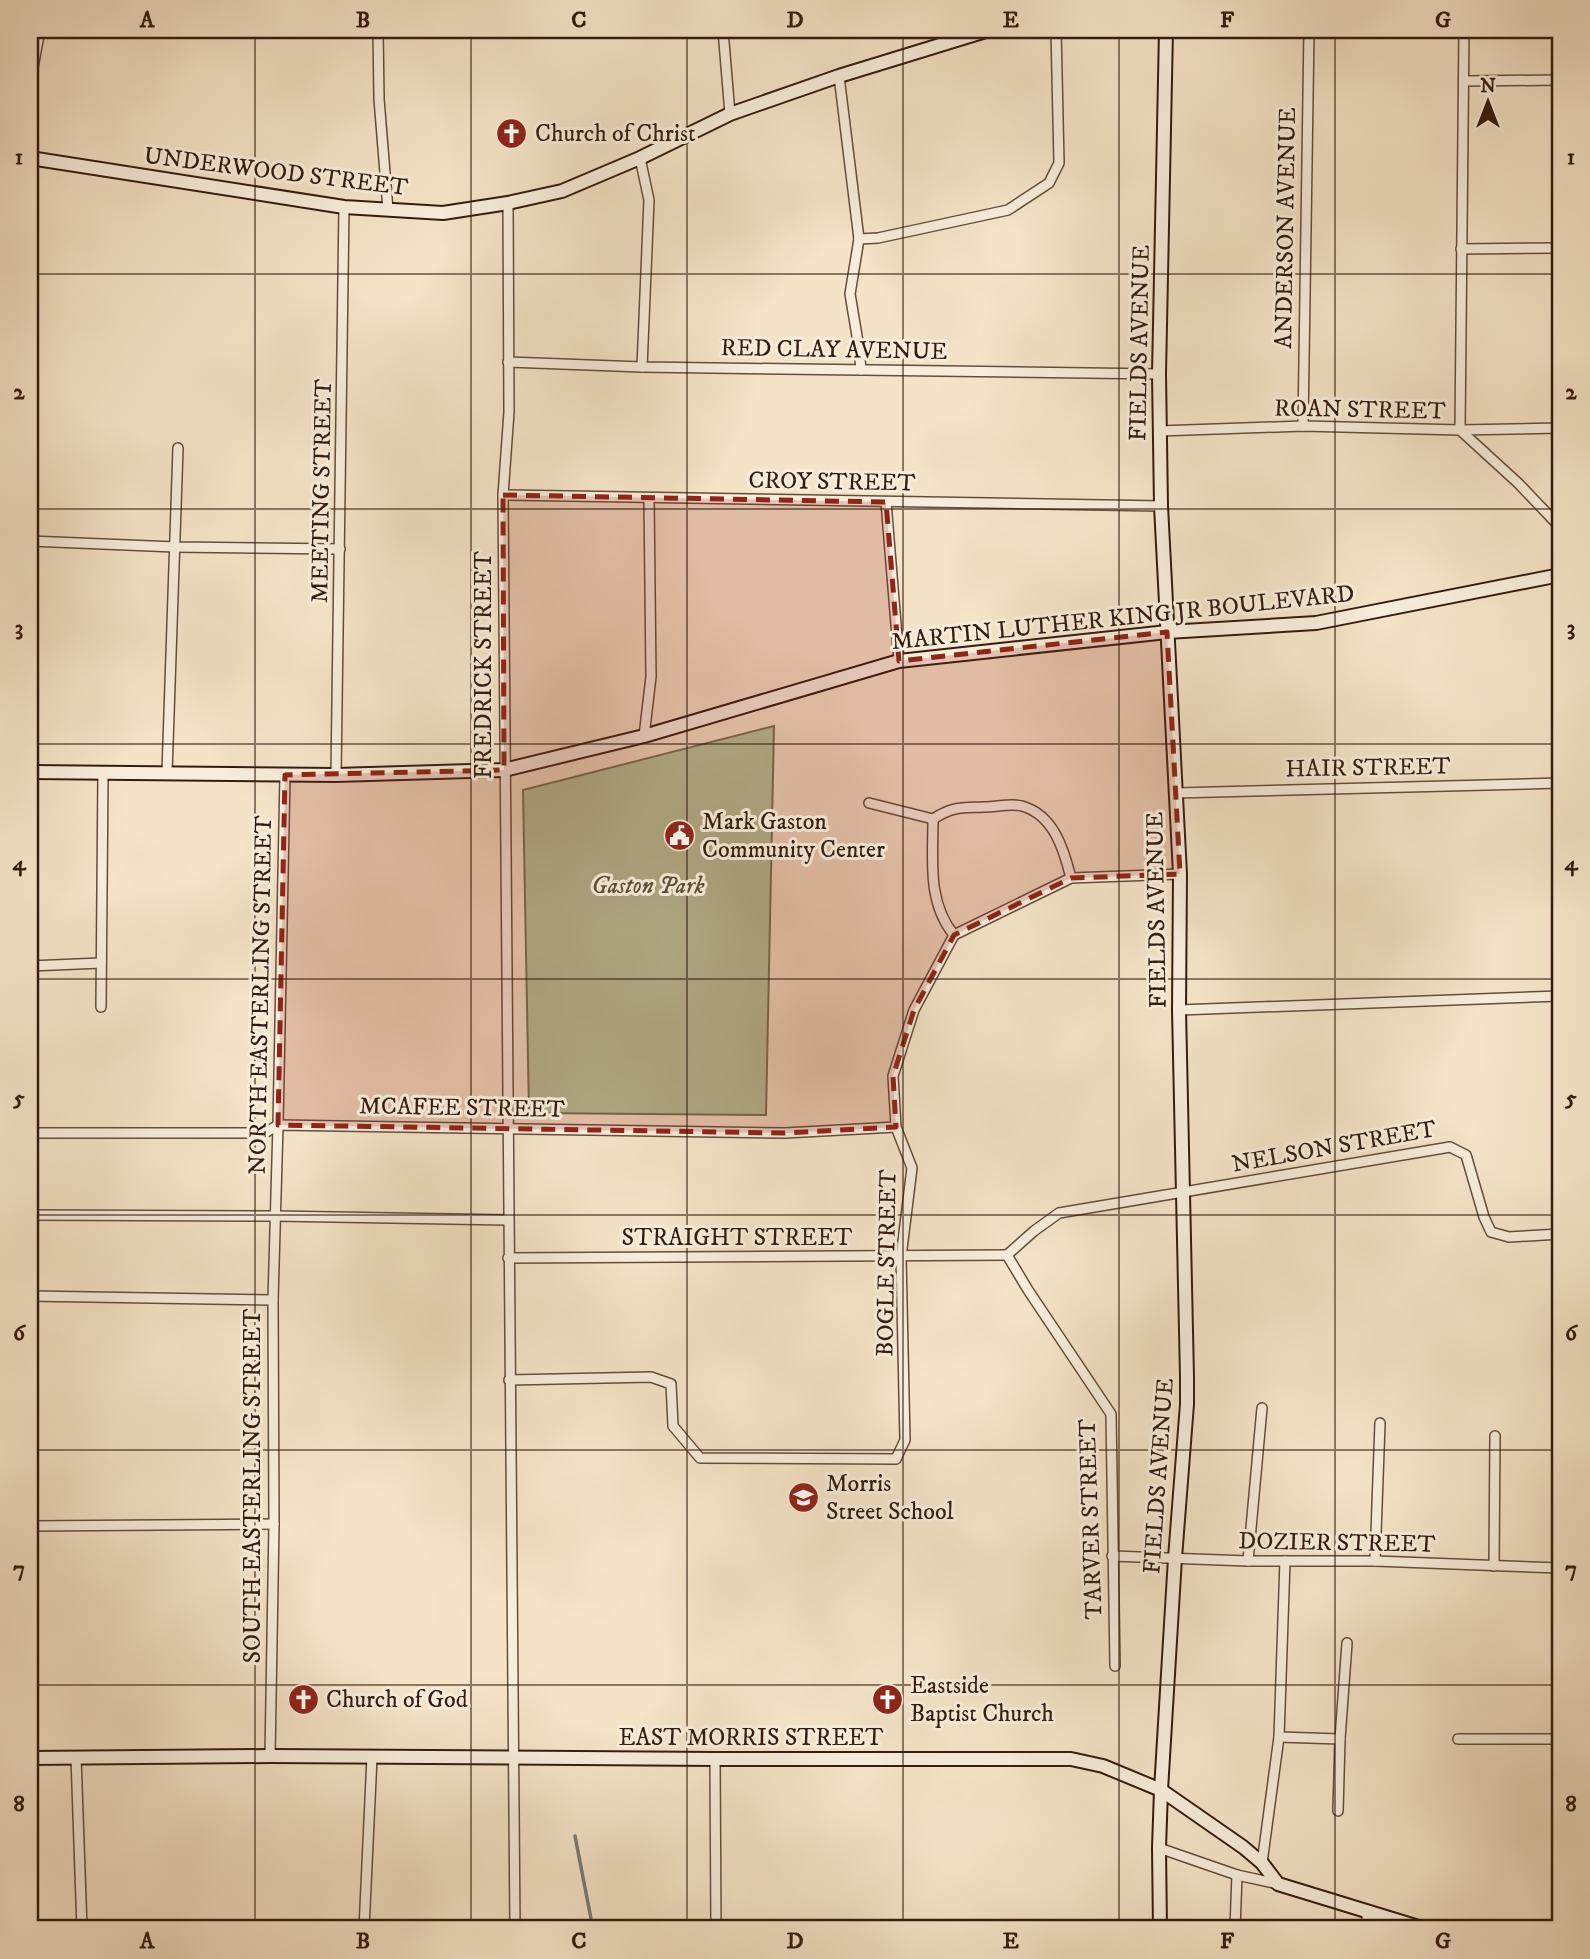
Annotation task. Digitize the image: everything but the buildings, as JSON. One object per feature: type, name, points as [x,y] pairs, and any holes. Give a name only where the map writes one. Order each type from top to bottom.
[{"type":"street","points":[[30,84],[40,30]]},
{"type":"street","points":[[378,30],[379,99],[388,210]]},
{"type":"street","points":[[723,30],[730,114]]},
{"type":"street","name":"UNDERWOOD STREET","points":[[30,158],[345,207],[443,213],[562,191],[640,158],[730,114],[839,76],[989,30]]},
{"type":"street","points":[[859,239],[878,238],[1008,210],[1049,183],[1059,163],[1056,30]]},
{"type":"street","name":"FIELDS AVENUE","points":[[1160,1929],[1161,1790],[1187,1404],[1179,1010],[1180,874],[1159,430],[1166,30]]},
{"type":"street","name":"ANDERSON AVENUE","points":[[1303,426],[1309,30]]},
{"type":"street","points":[[1464,30],[1460,430],[1560,527]]},
{"type":"street","points":[[839,76],[859,239],[850,294],[861,370]]},
{"type":"street","points":[[1465,81],[1560,80]]},
{"type":"street","points":[[640,158],[649,200],[642,366]]},
{"type":"street","name":"FREDRICK STREET","points":[[508,203],[509,412],[503,495],[504,770],[515,1929]]},
{"type":"street","name":"MEETING STREET","points":[[336,775],[345,207]]},
{"type":"street","points":[[1461,249],[1560,248]]},
{"type":"street","name":"RED CLAY AVENUE","points":[[508,362],[1159,374]]},
{"type":"street","name":"ROAN STREET","points":[[1159,430],[1303,426],[1460,430],[1560,428]]},
{"type":"street","points":[[167,773],[178,448]]},
{"type":"street","name":"CROY STREET","points":[[503,495],[1161,506]]},
{"type":"street","points":[[645,736],[651,677],[649,498]]},
{"type":"street","points":[[886,502],[899,661]]},
{"type":"street","points":[[30,541],[175,547],[340,549]]},
{"type":"street","name":"MARTIN LUTHER KING JR BOULEVARD","points":[[30,772],[336,775],[504,770],[645,736],[899,661],[1167,632],[1316,623],[1560,575]]},
{"type":"street","points":[[101,1007],[103,772]]},
{"type":"street","name":"NORTH EASTERLING STREET","points":[[275,1216],[285,775]]},
{"type":"street","name":"HAIR STREET","points":[[1176,793],[1560,783]]},
{"type":"street","points":[[869,803],[933,819],[948,810],[964,807],[1021,805],[1050,825],[1063,848],[1071,878]]},
{"type":"street","points":[[933,819],[933,882],[939,911],[954,935],[1071,878],[1180,874]]},
{"type":"street","name":"BOGLE STREET","points":[[509,1380],[651,1377],[671,1384],[673,1426],[701,1458],[896,1459],[905,1440],[901,1257],[912,1168],[896,1127],[893,1076],[914,1010],[954,935]]},
{"type":"street","points":[[30,966],[101,963]]},
{"type":"street","points":[[1179,1010],[1560,996]]},
{"type":"street","name":"MCAFEE STREET","points":[[30,1133],[265,1133],[278,1125],[785,1133],[896,1127]]},
{"type":"street","name":"NELSON STREET","points":[[1182,1193],[1450,1147],[1465,1155],[1491,1232],[1509,1237],[1560,1234]]},
{"type":"street","points":[[1007,1255],[1059,1213],[1182,1193]]},
{"type":"street","points":[[30,1215],[508,1220]]},
{"type":"street","name":"SOUTH EASTERLING STREET","points":[[270,1756],[275,1216]]},
{"type":"street","name":"STRAIGHT STREET","points":[[508,1258],[1007,1255]]},
{"type":"street","name":"TARVER STREET","points":[[1007,1255],[1111,1414],[1115,1666]]},
{"type":"street","points":[[30,1296],[273,1300]]},
{"type":"street","points":[[1248,1561],[1262,1408]]},
{"type":"street","points":[[1376,1561],[1380,1423]]},
{"type":"street","points":[[1494,1566],[1495,1436]]},
{"type":"street","points":[[30,1526],[274,1524]]},
{"type":"street","name":"DOZIER STREET","points":[[1112,1556],[1560,1568]]},
{"type":"street","points":[[1262,1863],[1279,1737],[1285,1561]]},
{"type":"street","points":[[1338,1811],[1347,1643]]},
{"type":"street","points":[[1279,1737],[1340,1739]]},
{"type":"street","points":[[1458,1739],[1560,1739]]},
{"type":"street","name":"EAST MORRIS STREET","points":[[30,1758],[270,1756],[1070,1759],[1103,1766],[1161,1790],[1243,1847],[1262,1863],[1278,1884]]},
{"type":"street","points":[[76,1757],[82,1929]]},
{"type":"street","points":[[364,1929],[372,1757]]},
{"type":"street","points":[[715,1759],[716,1929]]},
{"type":"street","points":[[1159,1848],[1237,1875],[1278,1884],[1425,1929]]},
{"type":"street","points":[[1235,1929],[1237,1875]]},
{"type":"street","points":[[1367,1911],[1367,1929]]},
{"type":"highlighted area","points":[[503,495],[886,502],[899,661],[1167,632],[1180,874],[1071,878],[954,935],[914,1010],[893,1076],[896,1127],[785,1133],[278,1125],[285,775],[504,770]]},
{"type":"green space","name":"Gaston Park","points":[[774,726],[766,1115],[529,1113],[523,790]]},
{"type":"waterway","points":[[575,1836],[593,1929]]},
{"type":"place","name":"Church of Christ","points":[[512,134]]},
{"type":"place","name":"Mark Gaston Community Center","points":[[679,836]]},
{"type":"place","name":"Morris Street School","points":[[803,1498]]},
{"type":"place","name":"Church of God","points":[[303,1700]]},
{"type":"place","name":"Eastside Baptist Church","points":[[887,1700]]}]
